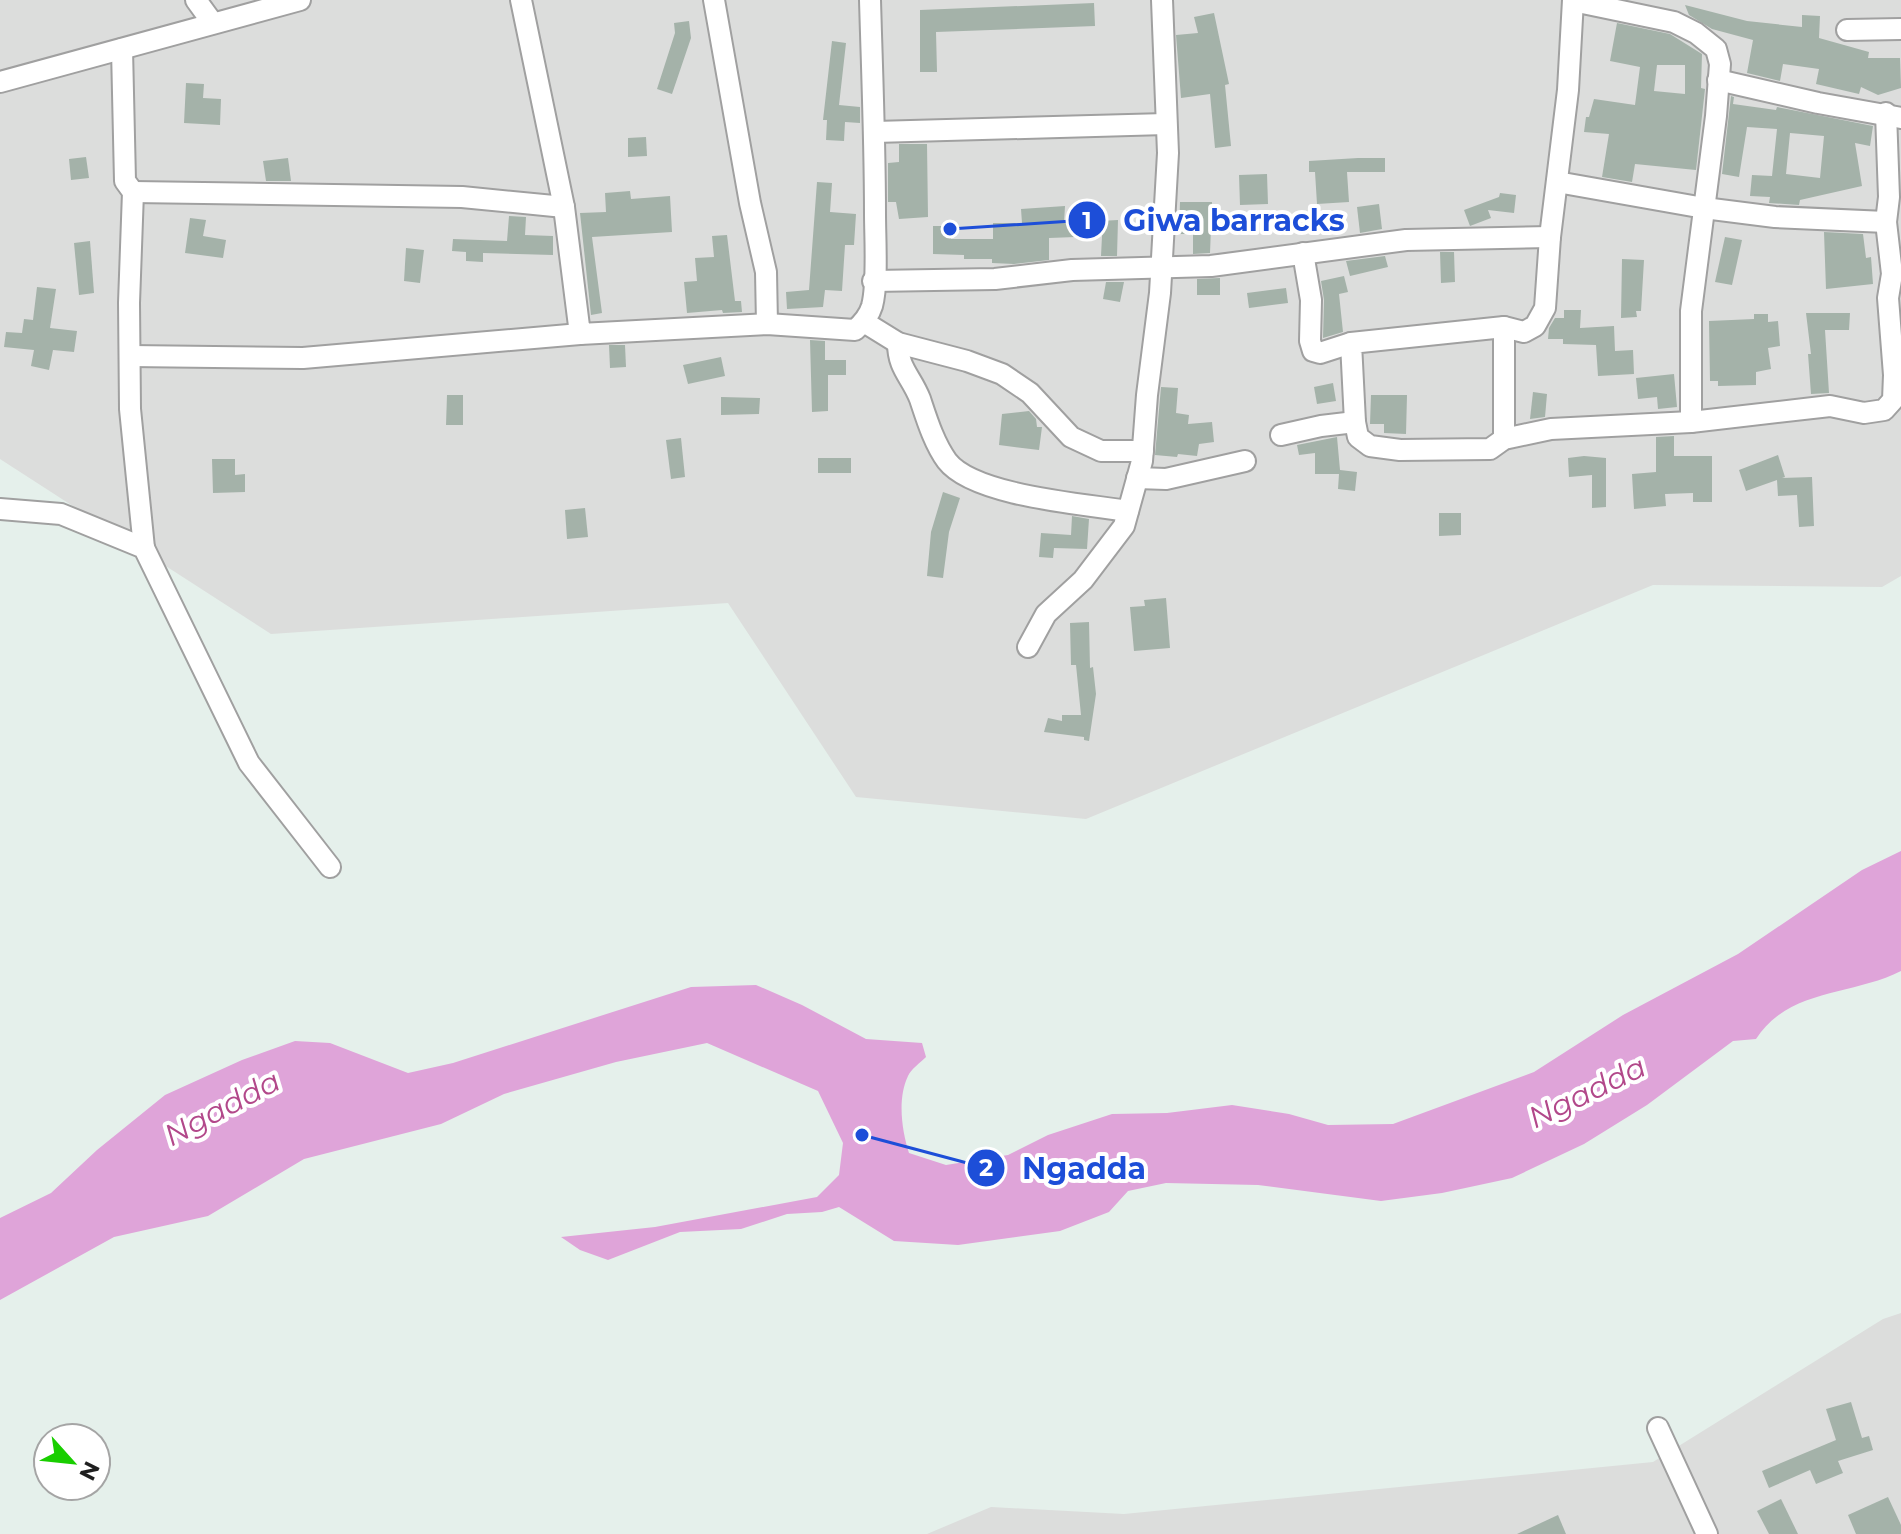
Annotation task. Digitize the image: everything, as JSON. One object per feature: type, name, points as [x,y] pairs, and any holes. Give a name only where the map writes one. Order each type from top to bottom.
[{"type":"street","points":[[196,0],[212,22]]},
{"type":"street","points":[[0,82],[300,0]]},
{"type":"street","points":[[521,0],[564,207],[580,334]]},
{"type":"street","points":[[714,0],[747,189],[766,272],[767,324]]},
{"type":"street","points":[[130,356],[303,358],[580,334],[767,324],[855,330],[871,309],[873,281],[875,132],[870,0]]},
{"type":"street","points":[[1028,647],[1046,614],[1083,580],[1124,526],[1143,451],[1161,269],[1168,153],[1162,0]]},
{"type":"street","points":[[1303,253],[1311,300],[1310,341],[1313,351],[1320,353],[1351,343],[1504,327],[1524,332],[1535,326],[1545,308],[1550,237],[1568,90],[1573,1],[1674,22],[1696,33],[1716,49],[1720,64],[1691,311],[1691,422]]},
{"type":"street","points":[[1847,30],[1901,29]]},
{"type":"street","points":[[122,49],[125,181],[133,192],[130,409],[144,548],[249,763],[330,867]]},
{"type":"street","points":[[1351,343],[1355,422],[1362,443],[1400,450],[1490,449],[1504,439],[1551,429],[1691,422],[1830,406],[1864,413],[1884,410],[1893,400],[1894,375],[1894,299],[1886,222],[1895,202],[1894,116],[1818,103],[1718,80]]},
{"type":"street","points":[[875,132],[1166,124]]},
{"type":"street","points":[[1557,182],[1775,217],[1886,222]]},
{"type":"street","points":[[133,192],[462,197],[564,207]]},
{"type":"street","points":[[873,281],[995,279],[1072,270],[1211,266],[1406,240],[1550,237]]},
{"type":"street","points":[[864,322],[898,343],[967,361],[1002,374],[1030,393],[1071,437],[1101,451],[1143,451]]},
{"type":"street","points":[[1504,327],[1504,439]]},
{"type":"street","points":[[898,343],[898,360],[916,390],[936,442],[948,463],[963,475],[1020,495],[1128,511]]},
{"type":"street","points":[[1281,435],[1355,422]]},
{"type":"street","points":[[1137,478],[1166,479],[1245,461]]},
{"type":"street","points":[[0,509],[61,514],[144,548]]},
{"type":"street","points":[[1658,1428],[1707,1534]]},
{"type":"shaded area","points":[[0,0],[1901,0],[1901,576],[1882,587],[1653,585],[1086,819],[856,797],[728,603],[271,634],[0,459]]},
{"type":"shaded area","points":[[1901,1313],[1901,1534],[927,1534],[991,1507],[1124,1514],[1653,1462],[1883,1319]]},
{"type":"water","points":[[1901,851],[1901,971],[1822,995],[1786,1010],[1770,1022],[1756,1039],[1733,1041],[1647,1105],[1584,1144],[1512,1178],[1442,1193],[1381,1201],[1258,1185],[1166,1183],[1128,1191],[1109,1212],[1060,1231],[958,1245],[894,1241],[839,1207],[822,1212],[787,1214],[741,1229],[680,1232],[608,1260],[580,1250],[561,1237],[655,1227],[817,1197],[839,1175],[843,1143],[818,1091],[707,1043],[616,1062],[504,1094],[441,1124],[304,1159],[208,1216],[114,1237],[0,1300],[0,1218],[51,1193],[97,1150],[165,1095],[242,1060],[295,1041],[330,1043],[408,1073],[453,1063],[691,987],[756,985],[866,1039],[922,1043],[926,1057],[909,1073],[903,1095],[904,1135],[909,1153],[946,1165],[1008,1155],[1048,1135],[1112,1114],[1167,1113],[1232,1105],[1289,1114],[1328,1125],[1393,1124],[1534,1072],[1623,1015],[1738,954],[1862,870]]},
{"type":"building","points":[[1094,3],[1095,26],[936,32],[937,72],[920,72],[920,10]]},
{"type":"building","points":[[1685,5],[1747,21],[1802,27],[1802,15],[1820,16],[1819,38],[1869,52],[1868,58],[1900,58],[1901,88],[1878,95],[1861,87],[1859,94],[1816,84],[1819,69],[1783,64],[1780,81],[1747,73],[1753,40],[1712,29],[1689,15]]},
{"type":"building","points":[[1214,13],[1229,84],[1225,85],[1231,146],[1215,148],[1210,94],[1181,98],[1176,35],[1198,33],[1194,17]]},
{"type":"building","points":[[689,21],[691,38],[672,94],[657,89],[675,33],[674,23]]},
{"type":"building","points":[[1617,23],[1670,34],[1702,54],[1701,88],[1705,89],[1696,170],[1635,164],[1632,182],[1602,177],[1609,134],[1584,132],[1586,117],[1589,117],[1594,99],[1635,105],[1640,67],[1610,61]],"holes":[[[1657,65],[1685,65],[1685,94],[1654,91]]]},
{"type":"building","points":[[832,41],[846,43],[839,105],[860,107],[860,123],[845,122],[844,141],[826,140],[827,120],[823,120]]},
{"type":"building","points":[[186,83],[204,84],[203,98],[221,99],[220,125],[184,123]]},
{"type":"building","points":[[1731,96],[1734,97],[1733,104],[1776,110],[1777,107],[1873,126],[1870,146],[1855,143],[1862,186],[1800,200],[1799,205],[1769,203],[1770,197],[1750,196],[1752,175],[1772,176],[1777,129],[1747,127],[1739,177],[1722,174]],"holes":[[[1790,133],[1824,136],[1820,178],[1786,174]]]},
{"type":"building","points":[[646,137],[647,156],[628,157],[628,138]]},
{"type":"building","points":[[899,144],[927,144],[928,217],[899,219],[896,202],[888,202],[888,163],[899,162]]},
{"type":"building","points":[[86,157],[89,178],[71,180],[69,159]]},
{"type":"building","points":[[288,158],[291,181],[266,181],[263,161]]},
{"type":"building","points":[[1385,158],[1385,172],[1347,172],[1349,202],[1317,204],[1315,172],[1309,172],[1309,161]]},
{"type":"building","points":[[1267,174],[1268,204],[1240,205],[1239,175]]},
{"type":"building","points":[[817,182],[832,183],[830,212],[856,214],[854,245],[845,245],[842,291],[825,290],[823,307],[787,309],[786,292],[809,290]]},
{"type":"building","points":[[630,191],[631,199],[670,196],[672,232],[592,237],[602,313],[591,315],[580,213],[606,212],[605,193]]},
{"type":"building","points":[[1500,193],[1516,195],[1514,213],[1488,210],[1491,218],[1470,226],[1464,210],[1499,197]]},
{"type":"building","points":[[1180,202],[1212,202],[1210,253],[1193,254],[1193,234],[1179,234]]},
{"type":"building","points":[[1379,204],[1382,229],[1360,233],[1357,207]]},
{"type":"building","points":[[1065,206],[1064,223],[1118,220],[1117,256],[1101,256],[1102,236],[1049,238],[1049,260],[1014,264],[992,263],[992,259],[964,259],[964,255],[933,254],[933,226],[951,226],[951,239],[993,239],[993,223],[1022,223],[1021,209]]},
{"type":"building","points":[[509,216],[526,217],[525,235],[553,236],[553,255],[483,253],[483,262],[466,261],[466,252],[452,251],[453,239],[507,241]]},
{"type":"building","points":[[190,218],[206,220],[203,236],[226,240],[223,258],[185,253]]},
{"type":"building","points":[[1824,232],[1863,234],[1866,258],[1871,257],[1873,284],[1826,289]]},
{"type":"building","points":[[727,235],[735,301],[741,301],[742,312],[687,313],[684,282],[697,281],[695,258],[714,257],[712,236]]},
{"type":"building","points":[[1725,237],[1742,240],[1732,285],[1715,282]]},
{"type":"building","points":[[90,241],[94,293],[79,295],[74,243]]},
{"type":"building","points":[[406,248],[424,250],[420,283],[404,281]]},
{"type":"building","points":[[1440,252],[1454,252],[1455,282],[1441,283]]},
{"type":"building","points":[[1385,256],[1388,267],[1350,276],[1346,261]]},
{"type":"building","points":[[1622,259],[1644,260],[1641,311],[1636,311],[1637,317],[1621,318]]},
{"type":"building","points":[[1344,276],[1348,292],[1339,294],[1343,332],[1323,338],[1321,281]]},
{"type":"building","points":[[1220,278],[1220,295],[1197,295],[1197,279]]},
{"type":"building","points":[[1106,282],[1124,282],[1120,302],[1103,299]]},
{"type":"building","points":[[37,287],[56,289],[50,328],[77,331],[74,352],[53,350],[49,370],[31,366],[34,350],[4,347],[6,332],[22,333],[24,319],[33,320]]},
{"type":"building","points":[[1286,288],[1288,303],[1249,308],[1247,293]]},
{"type":"building","points":[[1564,310],[1581,310],[1580,328],[1614,326],[1615,351],[1633,350],[1634,374],[1598,376],[1596,345],[1563,344],[1563,339],[1548,339],[1549,328],[1555,318],[1564,318]]},
{"type":"building","points":[[1806,313],[1850,313],[1849,330],[1825,330],[1829,393],[1811,394],[1808,354],[1811,354]]},
{"type":"building","points":[[1754,314],[1768,314],[1768,322],[1778,321],[1780,346],[1768,348],[1771,369],[1756,372],[1756,385],[1718,386],[1718,381],[1710,381],[1709,321],[1754,319]]},
{"type":"building","points":[[810,340],[825,341],[825,360],[846,360],[846,375],[828,375],[828,411],[812,412]]},
{"type":"building","points":[[609,345],[625,345],[626,367],[610,368]]},
{"type":"building","points":[[721,357],[725,376],[688,384],[683,365]]},
{"type":"building","points":[[1674,374],[1677,407],[1658,409],[1657,397],[1638,399],[1636,378]]},
{"type":"building","points":[[1333,383],[1336,401],[1317,404],[1314,387]]},
{"type":"building","points":[[1161,387],[1178,388],[1176,413],[1189,415],[1188,424],[1212,422],[1214,442],[1199,444],[1197,456],[1155,455]]},
{"type":"building","points":[[1533,392],[1547,394],[1545,417],[1530,419]]},
{"type":"building","points":[[447,395],[463,395],[463,425],[446,425]]},
{"type":"building","points":[[1371,395],[1407,395],[1406,434],[1384,433],[1384,424],[1370,424]]},
{"type":"building","points":[[721,397],[760,398],[759,414],[721,415]]},
{"type":"building","points":[[1029,411],[1036,419],[1037,427],[1042,427],[1039,450],[999,445],[1002,414]]},
{"type":"building","points":[[1674,436],[1674,456],[1712,456],[1712,502],[1693,502],[1693,493],[1665,494],[1666,506],[1634,509],[1632,474],[1656,472],[1656,437]]},
{"type":"building","points":[[1337,437],[1340,470],[1357,472],[1355,491],[1338,489],[1339,474],[1315,474],[1315,453],[1299,455],[1297,445]]},
{"type":"building","points":[[681,438],[685,477],[671,479],[666,440]]},
{"type":"building","points":[[1778,455],[1785,477],[1782,478],[1812,477],[1814,526],[1799,527],[1797,495],[1778,496],[1777,480],[1746,491],[1739,470]]},
{"type":"building","points":[[818,458],[851,458],[851,473],[818,473]]},
{"type":"building","points":[[1568,458],[1606,458],[1606,507],[1592,508],[1592,475],[1569,477]]},
{"type":"building","points":[[212,459],[235,459],[235,475],[245,474],[245,492],[213,493]]},
{"type":"building","points":[[943,492],[960,498],[949,532],[943,578],[927,576],[931,532]]},
{"type":"building","points":[[585,508],[588,537],[567,539],[565,510]]},
{"type":"building","points":[[1439,513],[1461,513],[1461,535],[1439,536]]},
{"type":"building","points":[[1072,516],[1089,519],[1087,549],[1054,548],[1053,558],[1039,557],[1041,533],[1071,535]]},
{"type":"building","points":[[1166,598],[1170,648],[1134,651],[1130,607],[1145,606],[1144,600]]},
{"type":"building","points":[[1089,622],[1090,668],[1093,667],[1096,694],[1089,741],[1084,737],[1044,732],[1048,718],[1062,721],[1062,715],[1081,715],[1076,665],[1071,665],[1070,623]]},
{"type":"building","points":[[1851,1402],[1862,1438],[1869,1436],[1873,1450],[1838,1461],[1843,1473],[1816,1484],[1810,1470],[1769,1488],[1762,1471],[1836,1440],[1826,1409]]},
{"type":"building","points":[[1888,1497],[1901,1525],[1901,1534],[1856,1534],[1848,1515]]},
{"type":"building","points":[[1781,1499],[1798,1534],[1769,1534],[1757,1511]]},
{"type":"building","points":[[1558,1515],[1566,1534],[1517,1534]]},
{"type":"place","name":"Giwa barracks","points":[[950,229]]},
{"type":"place","name":"Ngadda","points":[[862,1135]]}]
